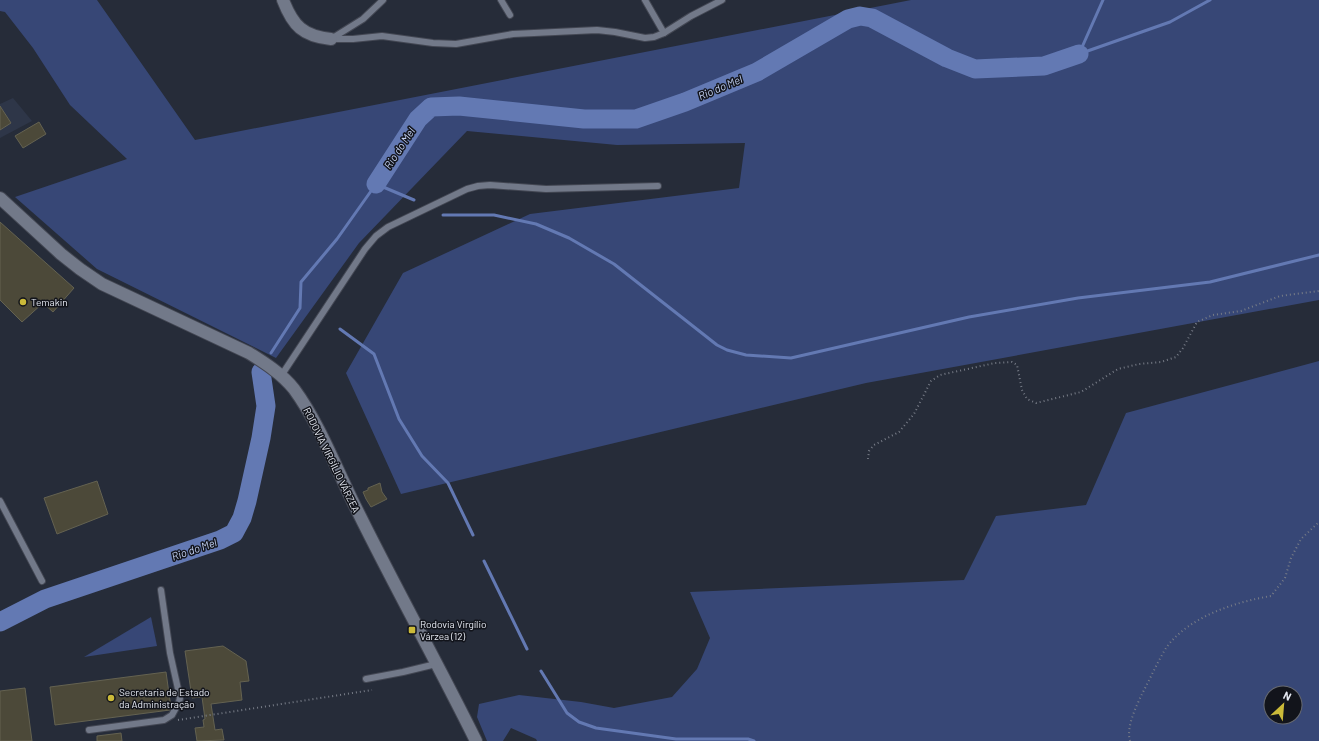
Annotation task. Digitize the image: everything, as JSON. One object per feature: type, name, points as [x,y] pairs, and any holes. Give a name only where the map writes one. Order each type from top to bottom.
[{"type":"main road","points":[[283,0],[288,12],[298,27],[312,36],[331,39]]},
{"type":"main road","name":"RODOVIA VIRGÍLIO VÁRZEA","points":[[0,198],[80,270],[102,284],[249,353],[264,362],[292,387],[316,424],[358,512],[476,741]]},
{"type":"lane","points":[[331,39],[363,19],[383,0]]},
{"type":"lane","points":[[501,0],[510,15]]},
{"type":"lane","points":[[645,0],[664,33]]},
{"type":"lane","points":[[331,39],[353,39],[382,36],[433,43],[456,44],[501,35],[597,30],[645,38],[654,37],[664,33],[691,16],[722,0]]},
{"type":"lane","points":[[281,376],[365,249],[376,236],[388,227],[467,189],[478,186],[546,189],[658,186]]},
{"type":"lane","points":[[0,501],[42,581]]},
{"type":"lane","points":[[89,730],[164,720],[169,718],[177,707],[180,698],[170,653],[161,590]]},
{"type":"lane","points":[[366,680],[436,664]]},
{"type":"path","points":[[868,460],[869,451],[874,445],[899,432],[914,414],[931,381],[940,375],[995,363],[1012,362],[1017,365],[1022,390],[1027,399],[1036,403],[1081,392],[1118,369],[1139,364],[1161,362],[1176,357],[1184,348],[1197,322],[1213,315],[1241,311],[1280,296],[1319,290]]},
{"type":"path","points":[[1130,741],[1130,725],[1137,704],[1167,647],[1182,632],[1196,622],[1215,612],[1248,600],[1270,596],[1285,578],[1291,558],[1302,539],[1319,522]]},
{"type":"path","points":[[169,718],[176,720],[372,690]]},
{"type":"shaded area","points":[[0,0],[97,0],[195,140],[911,0],[1319,0],[1319,300],[866,383],[401,494],[346,373],[403,273],[530,214],[739,188],[745,143],[617,145],[467,131],[359,243],[276,358],[97,269],[15,197],[127,159],[70,105],[33,48],[5,12],[0,11]]},
{"type":"shaded area","points":[[13,98],[32,121],[0,138],[0,104]]},
{"type":"shaded area","points":[[1319,361],[1319,741],[537,741],[536,739],[511,728],[503,741],[487,741],[477,717],[479,704],[519,695],[581,702],[614,708],[672,697],[697,669],[710,638],[690,592],[964,580],[996,516],[1086,505],[1126,413]]},
{"type":"shaded area","points":[[151,617],[157,646],[84,657]]},
{"type":"building","points":[[0,106],[11,123],[0,130]]},
{"type":"building","points":[[39,122],[46,134],[23,148],[15,136]]},
{"type":"building","points":[[0,222],[74,288],[53,312],[43,303],[22,322],[0,300]]},
{"type":"building","points":[[97,481],[108,514],[57,534],[44,498]]},
{"type":"building","points":[[380,483],[382,492],[387,499],[371,507],[363,492]]},
{"type":"building","points":[[223,646],[246,661],[249,681],[240,682],[242,700],[211,704],[215,730],[222,729],[224,740],[197,741],[195,728],[204,727],[203,720],[205,719],[202,697],[192,698],[185,651]]},
{"type":"building","name":"Secretaria de Estado da Administração","points":[[166,672],[171,708],[170,710],[55,725],[50,687]]},
{"type":"building","points":[[25,688],[32,741],[0,741],[0,691]]},
{"type":"building","points":[[121,733],[122,741],[97,741],[97,736]]},
{"type":"waterway","points":[[1079,54],[1103,0]]},
{"type":"waterway","points":[[1079,54],[1170,22],[1210,0]]},
{"type":"waterway","name":"Rio do Mel","points":[[376,184],[418,119],[431,107],[459,106],[584,119],[636,119],[685,102],[757,72],[848,19],[860,16],[872,18],[947,58],[975,69],[1044,66],[1079,54]]},
{"type":"waterway","points":[[271,353],[300,308],[301,282],[337,239],[376,184],[414,200]]},
{"type":"waterway","points":[[443,215],[494,215],[536,224],[569,238],[614,264],[717,345],[727,350],[746,355],[791,358],[969,317],[1078,298],[1210,282],[1319,255]]},
{"type":"waterway","points":[[340,329],[374,354],[399,419],[422,456],[448,483],[473,535]]},
{"type":"waterway","name":"Rio do Mel","points":[[0,622],[45,599],[220,540],[234,533],[242,518],[247,501],[261,438],[266,406],[261,372]]},
{"type":"waterway","points":[[484,561],[527,649]]},
{"type":"waterway","points":[[541,671],[567,713],[579,722],[596,728],[676,739],[748,739],[754,741]]},
{"type":"place","name":"Temakin","points":[[23,302]]},
{"type":"place","name":"Rodovia Virgílio Várzea (12)","points":[[412,630]]},
{"type":"place","name":"Secretaria de Estado da Administração","points":[[111,698]]}]
